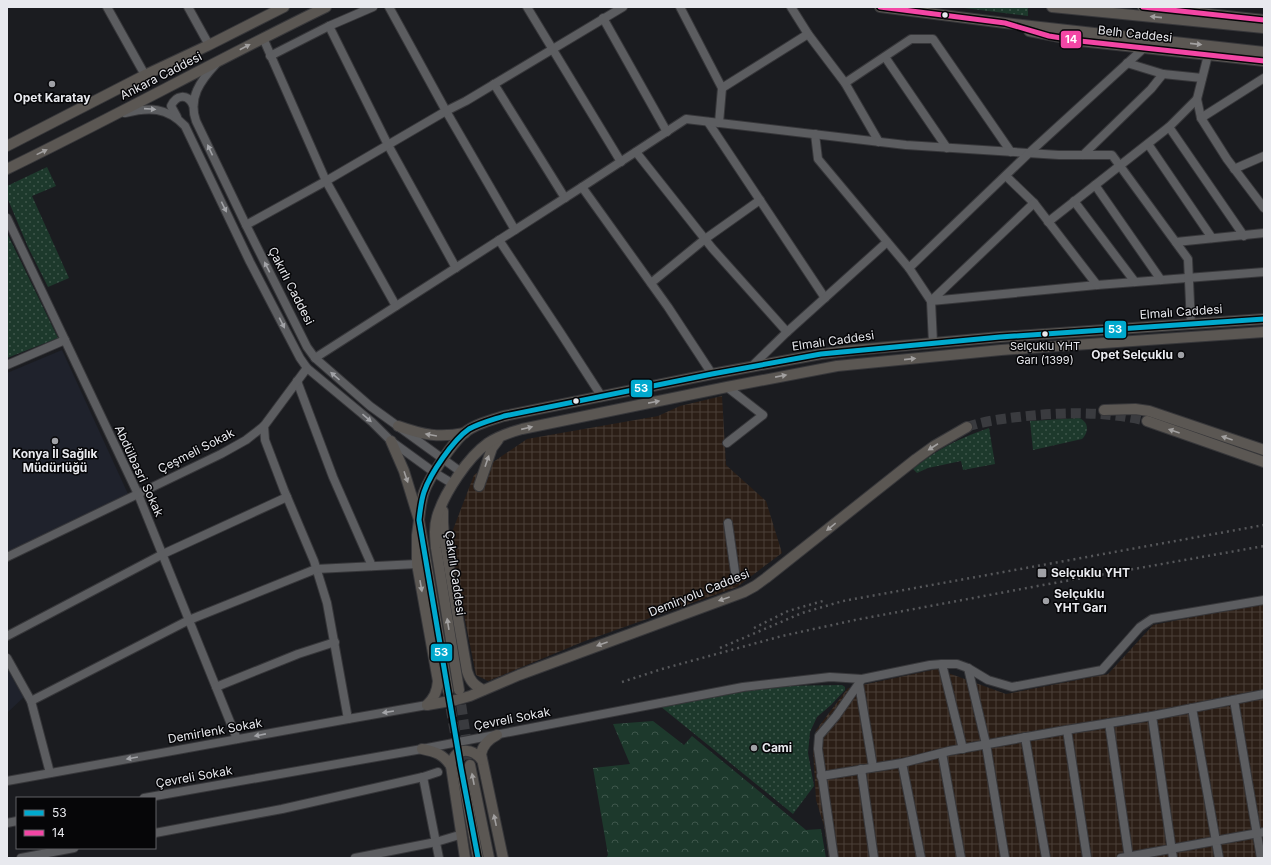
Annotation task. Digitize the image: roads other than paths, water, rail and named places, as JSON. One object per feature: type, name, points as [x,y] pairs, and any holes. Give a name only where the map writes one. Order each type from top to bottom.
[{"type":"main road","name":"Ankara Caddesi","points":[[7,146],[144,75],[209,45],[284,7]]},
{"type":"main road","name":"Ankara Caddesi","points":[[7,169],[55,146],[262,38],[326,7]]},
{"type":"main road","name":"Belh Caddesi","points":[[880,7],[1004,23],[1264,52]]},
{"type":"main road","name":"Belh Caddesi","points":[[1052,7],[1264,28]]},
{"type":"main road","points":[[1144,7],[1186,9],[1264,20]]},
{"type":"main road","name":"Belh Caddesi","points":[[1004,23],[1032,32],[1065,39],[1264,61]]},
{"type":"main road","name":"Elmalı Caddesi","points":[[435,473],[465,433],[482,423],[504,416],[712,374],[820,354],[848,351],[1000,337],[1264,319]]},
{"type":"main road","name":"Elmalı Caddesi","points":[[453,484],[461,472],[481,449],[499,437],[522,429],[837,366],[1008,349],[1264,332]]},
{"type":"main road","points":[[1104,410],[1135,409],[1149,411],[1264,450]]},
{"type":"main road","points":[[1147,421],[1264,462]]},
{"type":"main road","points":[[398,426],[437,436],[465,433]]},
{"type":"main road","name":"Demiryolu Caddesi","points":[[427,705],[456,700],[519,675],[732,597],[755,586],[916,459],[934,446],[967,427]]},
{"type":"main road","points":[[479,486],[492,448],[499,437]]},
{"type":"main road","points":[[391,441],[404,471],[419,520],[417,534],[417,564],[438,681],[438,688],[427,705]]},
{"type":"main road","name":"Çakırlı Caddesi","points":[[435,473],[428,483],[424,494],[419,520],[448,691]]},
{"type":"main road","name":"Çakırlı Caddesi","points":[[453,484],[437,517],[435,538],[459,690]]},
{"type":"main road","points":[[447,494],[443,516],[444,537],[467,671],[472,684],[483,690]]},
{"type":"main road","points":[[497,735],[485,744],[482,749],[482,760],[503,858]]},
{"type":"main road","points":[[422,749],[434,752],[461,766]]},
{"type":"main road","points":[[482,760],[475,753],[470,751],[460,752],[453,759],[461,766],[489,858]]},
{"type":"main road","points":[[461,766],[478,858]]},
{"type":"main road","points":[[461,766],[466,858]]},
{"type":"main road","points":[[471,823],[472,858]]},
{"type":"street","points":[[107,7],[144,75]]},
{"type":"street","points":[[188,7],[209,45]]},
{"type":"street","points":[[270,56],[330,26],[373,7]]},
{"type":"street","points":[[389,7],[446,111],[515,230]]},
{"type":"street","points":[[527,7],[621,162]]},
{"type":"street","points":[[246,225],[466,101],[623,7]]},
{"type":"street","points":[[680,7],[722,88],[719,123]]},
{"type":"street","points":[[791,7],[808,34],[845,83],[879,142]]},
{"type":"street","points":[[603,18],[667,132]]},
{"type":"street","points":[[330,26],[388,145],[456,268]]},
{"type":"street","points":[[722,88],[808,34]]},
{"type":"street","points":[[262,38],[326,181],[396,306]]},
{"type":"street","points":[[845,83],[912,39],[933,39],[1011,152]]},
{"type":"street","points":[[909,268],[1029,153],[1144,48]]},
{"type":"street","points":[[1208,55],[1197,99],[1201,118],[1234,169],[1263,204]]},
{"type":"street","points":[[885,57],[947,148]]},
{"type":"street","points":[[193,105],[195,95],[201,82],[220,60]]},
{"type":"street","points":[[1127,63],[1163,74],[1202,78]]},
{"type":"street","points":[[1083,155],[1151,89],[1163,74]]},
{"type":"street","points":[[1201,118],[1264,78]]},
{"type":"street","points":[[494,84],[565,198]]},
{"type":"street","points":[[177,117],[171,106],[174,101],[186,97],[190,99],[193,105]]},
{"type":"street","points":[[1048,222],[1169,127],[1197,99]]},
{"type":"street","name":"Çakırlı Caddesi","points":[[193,105],[193,112],[196,121],[246,225],[307,347],[315,358],[370,406],[461,472]]},
{"type":"street","points":[[112,116],[139,109],[152,108],[177,117]]},
{"type":"street","name":"Çakırlı Caddesi","points":[[177,117],[185,126],[250,262],[300,358],[307,368],[372,422],[391,441],[435,473],[453,484]]},
{"type":"street","points":[[315,358],[686,119],[879,142],[947,148],[1059,155],[1112,155],[1188,259],[1191,325]]},
{"type":"street","points":[[708,122],[825,298]]},
{"type":"street","points":[[1169,127],[1244,236]]},
{"type":"street","points":[[815,134],[818,160],[909,268],[930,302],[933,343]]},
{"type":"street","points":[[1148,144],[1212,238]]},
{"type":"street","points":[[636,152],[705,239],[787,332]]},
{"type":"street","points":[[1234,169],[1264,156]]},
{"type":"street","points":[[1006,176],[1034,203],[1096,285]]},
{"type":"street","points":[[1095,185],[1161,280]]},
{"type":"street","points":[[582,187],[668,307],[712,374]]},
{"type":"street","points":[[651,283],[705,239],[760,200]]},
{"type":"street","points":[[1074,201],[1135,282]]},
{"type":"street","points":[[930,302],[1034,203]]},
{"type":"street","name":"Abdülbasri Sokak","points":[[7,218],[138,494],[237,739]]},
{"type":"street","points":[[1176,242],[1264,233]]},
{"type":"street","points":[[499,240],[602,397]]},
{"type":"street","points":[[750,368],[787,332],[887,242]]},
{"type":"street","points":[[930,302],[1096,285],[1264,272]]},
{"type":"street","points":[[7,365],[65,340]]},
{"type":"street","name":"Çeşmeli Sokak","points":[[7,557],[221,454],[246,440],[264,426],[307,368]]},
{"type":"street","points":[[297,381],[333,477],[372,566]]},
{"type":"street","points":[[727,387],[763,415],[727,443]]},
{"type":"street","points":[[264,426],[265,440],[328,603],[348,718]]},
{"type":"street","points":[[7,636],[163,554],[287,497]]},
{"type":"street","points":[[728,523],[736,580]]},
{"type":"street","points":[[31,700],[189,620],[316,569],[417,564]]},
{"type":"street","name":"Çevreli Sokak","points":[[150,797],[422,749],[743,687],[830,677],[861,681],[942,664],[957,664],[968,668],[988,680],[1012,688],[1102,670],[1140,627],[1152,619],[1264,600]]},
{"type":"street","points":[[216,687],[298,654],[335,642]]},
{"type":"street","points":[[7,658],[31,700],[50,773]]},
{"type":"street","points":[[942,664],[963,748]]},
{"type":"street","points":[[968,668],[986,744],[1005,858]]},
{"type":"street","points":[[861,681],[873,767]]},
{"type":"street","points":[[834,858],[821,776],[818,749],[819,736],[836,716],[861,681]]},
{"type":"street","points":[[821,776],[902,763],[963,748],[1152,716],[1264,694]]},
{"type":"street","points":[[1234,700],[1260,832],[1261,858]]},
{"type":"street","name":"Demirlenk Sokak","points":[[7,781],[348,718],[427,705]]},
{"type":"street","points":[[1192,708],[1219,858]]},
{"type":"street","points":[[1152,716],[1172,858]]},
{"type":"street","points":[[1109,723],[1126,858],[1260,832]]},
{"type":"street","points":[[1067,730],[1087,858]]},
{"type":"street","points":[[1025,737],[1046,858]]},
{"type":"street","points":[[942,753],[961,858]]},
{"type":"street","points":[[902,763],[921,858]]},
{"type":"street","points":[[861,769],[874,858]]},
{"type":"street","points":[[156,833],[282,809],[423,778],[438,772]]},
{"type":"street","points":[[423,778],[439,858]]},
{"type":"street","points":[[355,858],[436,842],[456,836]]},
{"type":"street","points":[[21,858],[69,849]]},
{"type":"tunnel","points":[[967,427],[1005,419],[1067,413],[1115,415],[1147,421]]},
{"type":"tunnel","points":[[459,690],[470,765]]},
{"type":"tunnel","points":[[448,693],[461,768]]},
{"type":"railway","points":[[720,648],[802,613],[843,601],[1264,525]]},
{"type":"railway","points":[[622,682],[662,669],[782,636],[855,620],[1264,546]]},
{"type":"railway","points":[[754,628],[788,611],[823,601]]},
{"type":"place","name":"Opet Karatay","points":[[52,84]]},
{"type":"place","name":"Selçuklu YHT Garı (1399)","points":[[1045,334]]},
{"type":"place","name":"Opet Selçuklu","points":[[1181,355]]},
{"type":"place","name":"Konya İl Sağlık Müdürlüğü","points":[[55,441]]},
{"type":"place","name":"Selçuklu YHT","points":[[1042,573]]},
{"type":"place","name":"Selçuklu YHT Garı","points":[[1046,601]]},
{"type":"place","name":"Cami","points":[[754,748]]}]
